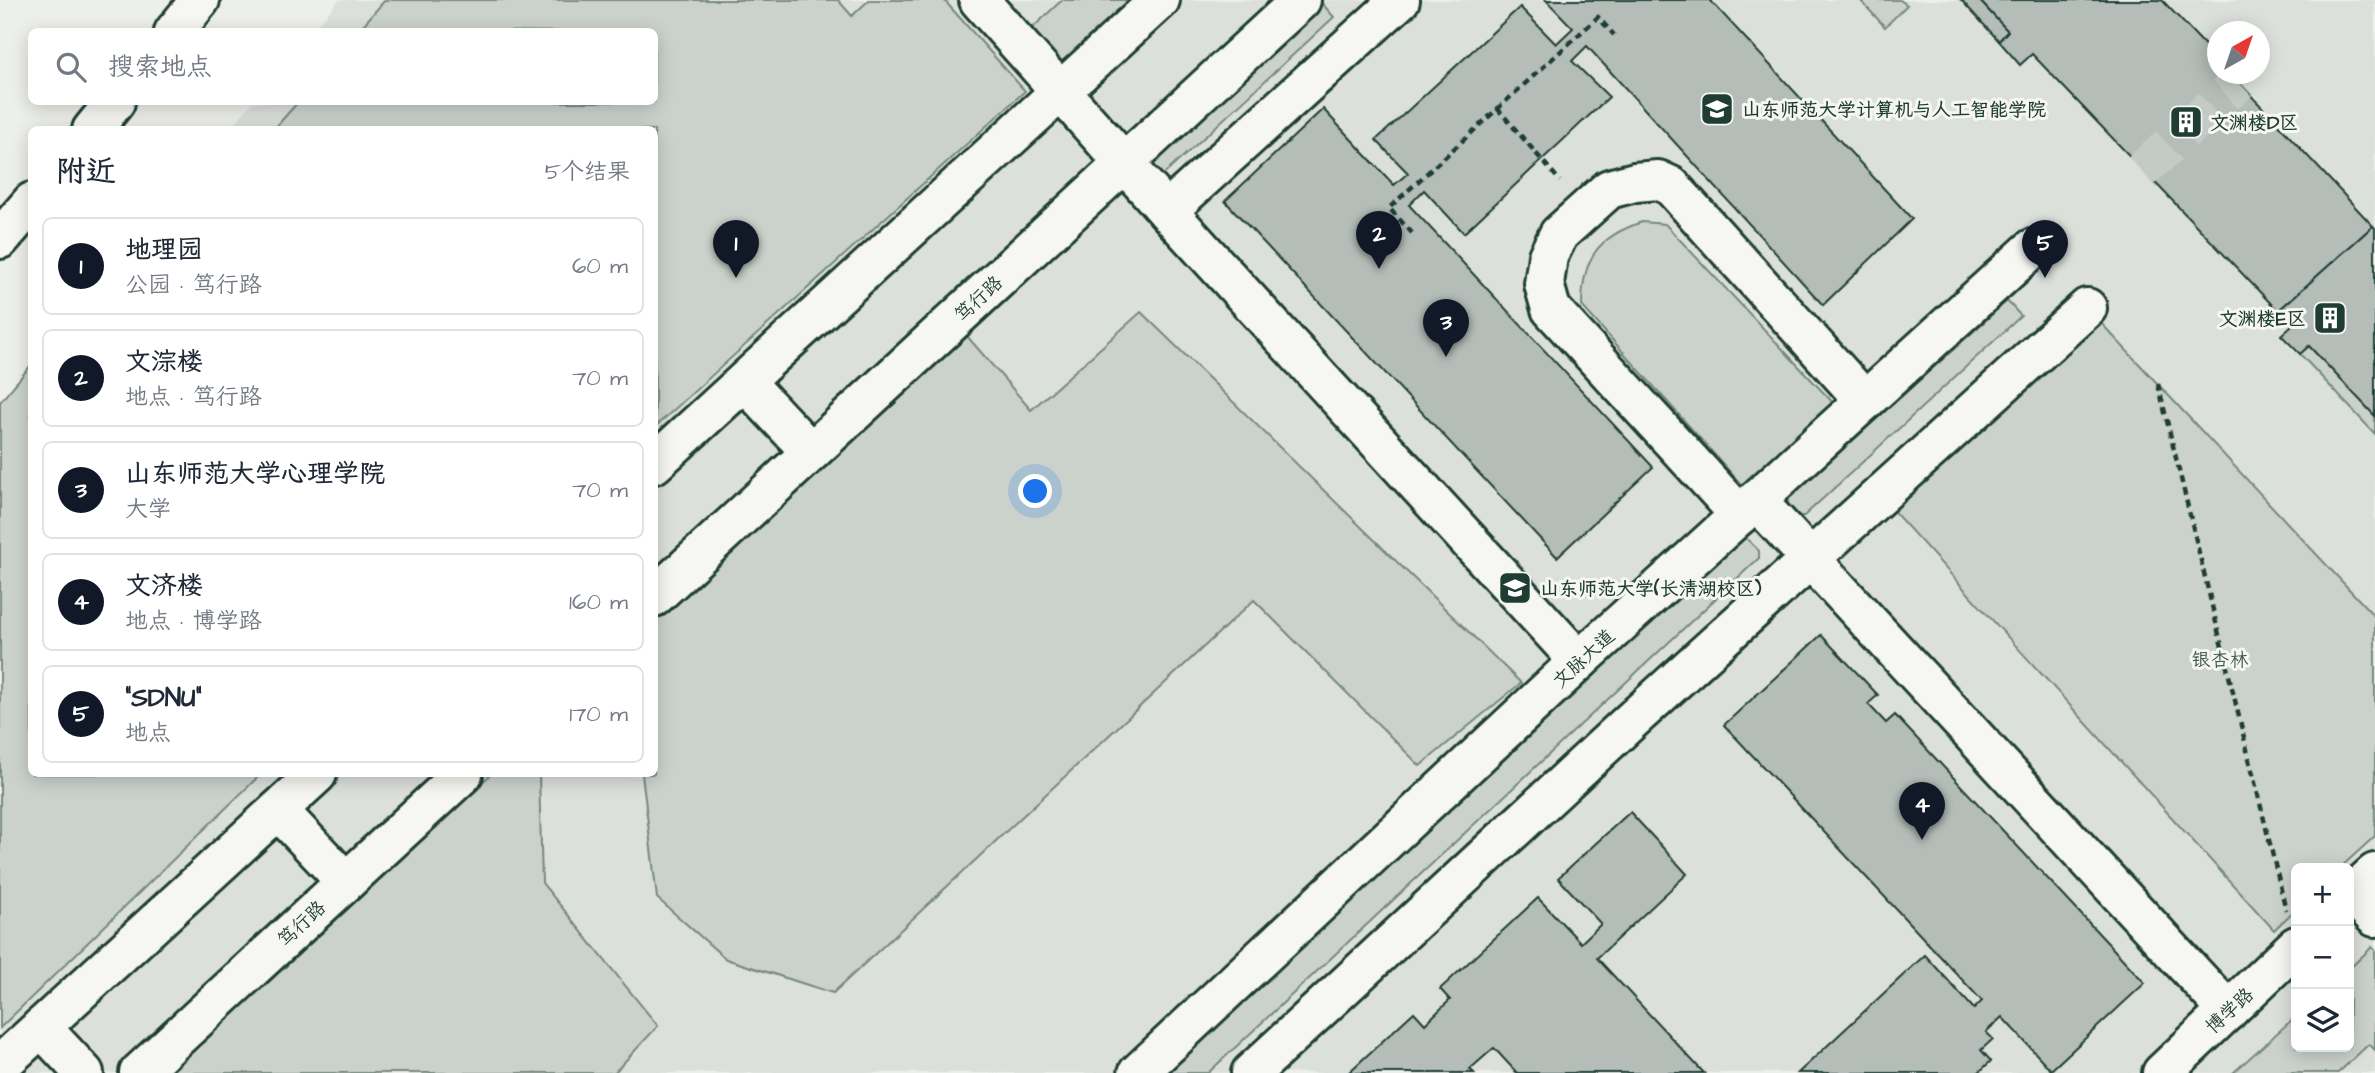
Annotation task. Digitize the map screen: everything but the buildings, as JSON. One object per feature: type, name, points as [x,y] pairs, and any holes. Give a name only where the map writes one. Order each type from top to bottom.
[{"type":"street","points":[[177,28],[200,0]]},
{"type":"street","points":[[658,460],[1160,0]]},
{"type":"street","name":"笃行路","points":[[658,593],[1301,0]]},
{"type":"street","points":[[1167,211],[1390,3]]},
{"type":"street","points":[[994,6],[1060,92],[1579,661]]},
{"type":"street","points":[[95,126],[113,105]]},
{"type":"street","points":[[1865,401],[1671,186],[1658,180],[1635,182],[1609,189],[1559,234],[1548,256],[1544,284],[1551,309],[1748,507],[1810,559],[2228,1011]]},
{"type":"street","points":[[0,239],[28,207]]},
{"type":"street","name":"文脉大道","points":[[1139,1073],[1579,661],[2032,249]]},
{"type":"street","points":[[1251,1073],[1632,720],[2087,308]]},
{"type":"street","points":[[745,382],[811,452]]},
{"type":"street","points":[[0,1065],[314,777]]},
{"type":"street","name":"笃行路","points":[[139,1073],[460,777]]},
{"type":"street","points":[[278,810],[346,882]]},
{"type":"street","name":"博学路","points":[[2162,1073],[2291,952]]},
{"type":"street","points":[[41,1027],[84,1073]]},
{"type":"path","points":[[1412,233],[1389,208],[1598,17],[1614,35]]},
{"type":"path","points":[[1497,108],[1587,210]]},
{"type":"path","points":[[2158,384],[2291,927]]},
{"type":"shaded area","name":"山东师范大学(长清湖校区)","points":[[339,0],[2375,0],[2375,1073],[0,1073],[0,402],[28,369],[28,777],[658,777],[658,126],[233,126],[250,105],[658,105],[658,28],[315,28]]},
{"type":"green space","points":[[385,0],[838,0],[852,16],[869,0],[944,0],[1025,91],[658,424],[658,126],[277,126],[295,105],[658,105],[658,28],[361,28]]},
{"type":"green space","points":[[1062,0],[1146,0],[1062,77],[1027,33]]},
{"type":"green space","points":[[1319,0],[1334,17],[1159,179],[1133,147]]},
{"type":"green space","points":[[1860,0],[1900,0],[1907,5],[1885,27]]},
{"type":"green space","points":[[1642,222],[1665,224],[1838,408],[1747,491],[1582,306],[1585,275],[1595,252],[1614,235]]},
{"type":"green space","points":[[2007,301],[2021,316],[1804,516],[1799,516],[1787,504],[1789,498]]},
{"type":"green space","name":"银杏林","points":[[2087,308],[2375,617],[2375,836],[2345,863],[2291,863],[2291,914],[2274,930],[1887,504]]},
{"type":"green space","points":[[1141,312],[1521,683],[1420,766],[1254,600],[833,993],[726,959],[657,898],[642,777],[658,777],[658,600],[960,328],[1031,410]]},
{"type":"green space","points":[[2309,346],[2375,416],[2375,434],[2300,354]]},
{"type":"green space","points":[[28,369],[28,777],[258,777],[0,1028],[0,402]]},
{"type":"green space","points":[[1746,538],[1759,551],[1759,558],[1208,1073],[1167,1073],[1741,539]]},
{"type":"green space","points":[[488,777],[539,777],[542,883],[658,1026],[614,1073],[168,1073]]},
{"type":"green space","points":[[2372,947],[2375,950],[2375,1050],[2369,1044],[2338,1073],[2233,1073],[2291,1021],[2291,1052],[2354,1052],[2354,964]]},
{"type":"tunnel","points":[[2141,171],[2237,84]]},
{"type":"place","name":"山东师范大学计算机与人工智能学院","points":[[1717,109]]},
{"type":"place","name":"文渊楼D区","points":[[2186,122]]},
{"type":"place","name":"文淙楼","points":[[1379,269]]},
{"type":"place","name":"地理园","points":[[736,278]]},
{"type":"place","name":"\"SDNU\"","points":[[2045,278]]},
{"type":"place","name":"文渊楼E区","points":[[2330,318]]},
{"type":"place","name":"山东师范大学心理学院","points":[[1446,357]]},
{"type":"place","name":"山东师范大学(长清湖校区)","points":[[1515,588]]},
{"type":"place","name":"文济楼","points":[[1922,840]]}]
